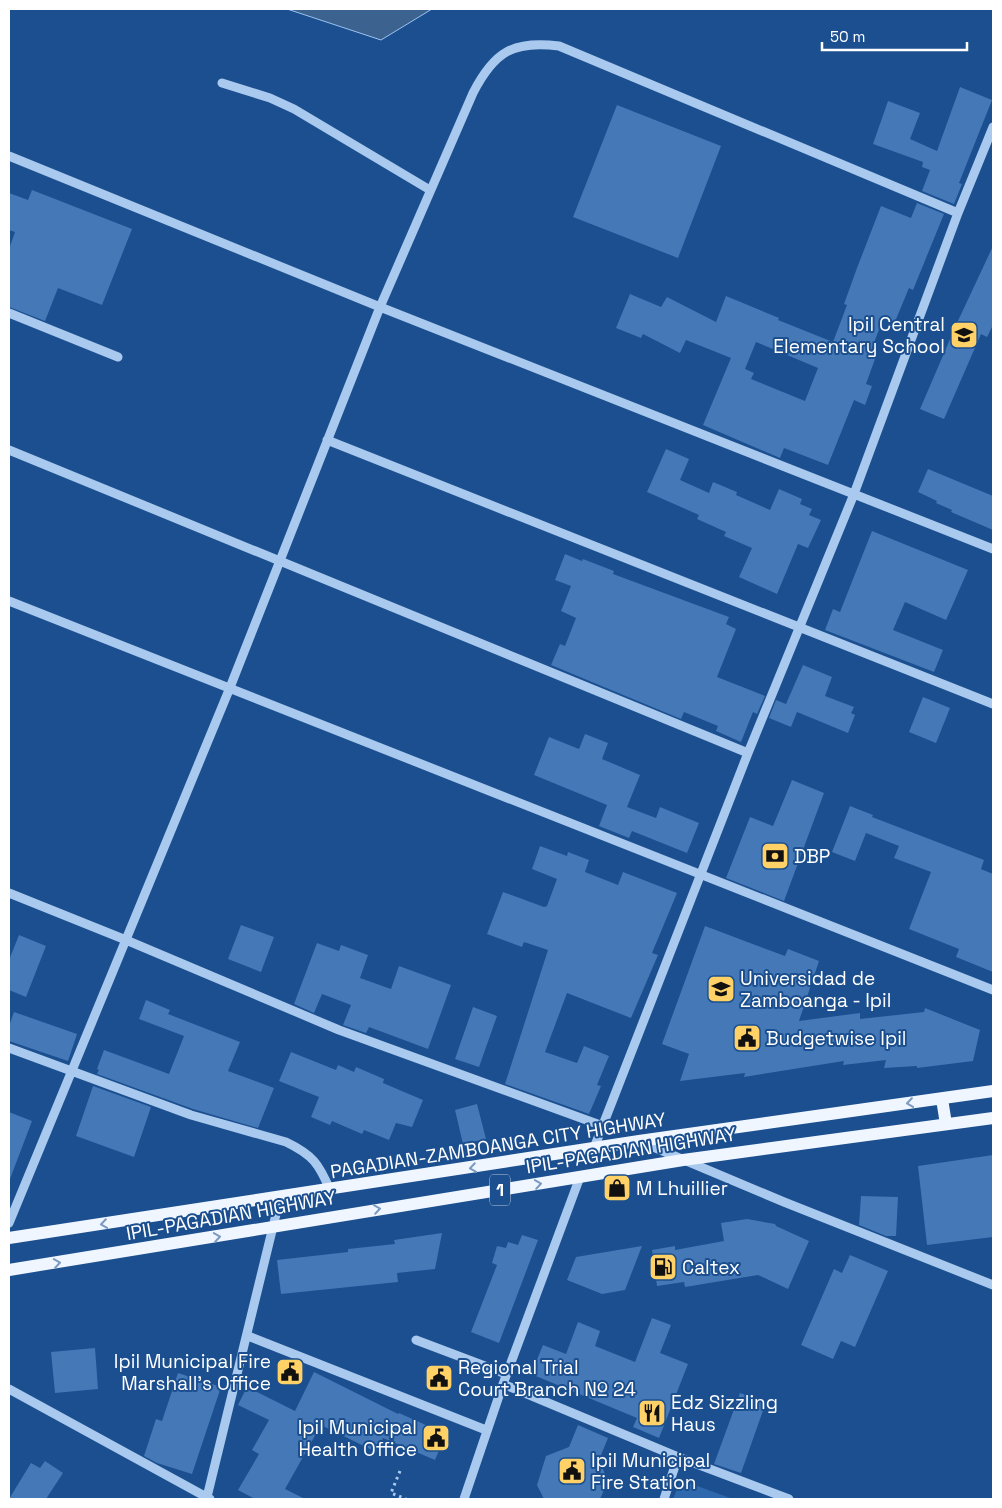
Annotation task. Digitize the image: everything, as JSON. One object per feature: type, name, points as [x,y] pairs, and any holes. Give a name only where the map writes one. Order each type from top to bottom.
[{"type":"main road","name":"PAGADIAN-ZAMBOANGA CITY HIGHWAY","points":[[9,1238],[280,1198],[639,1141],[993,1092]]},
{"type":"main road","points":[[942,1099],[946,1124]]},
{"type":"main road","name":"IPIL-PAGADIAN HIGHWAY","points":[[9,1270],[683,1160],[993,1118]]},
{"type":"street","points":[[9,1223],[229,690],[380,307],[430,190],[484,72],[496,58],[510,49],[541,44],[559,46],[958,213]]},
{"type":"street","points":[[222,83],[270,98],[294,109],[430,190]]},
{"type":"street","points":[[594,1148],[748,752],[854,494],[958,213],[993,127]]},
{"type":"street","points":[[9,156],[380,307],[993,548]]},
{"type":"street","points":[[9,313],[118,357]]},
{"type":"street","points":[[327,440],[799,625],[993,704]]},
{"type":"street","points":[[9,450],[280,559],[748,752]]},
{"type":"street","points":[[9,601],[229,690],[993,990]]},
{"type":"street","points":[[9,893],[339,1030],[603,1126]]},
{"type":"street","points":[[9,1048],[73,1070],[191,1116],[286,1142],[300,1148],[320,1166],[330,1190]]},
{"type":"street","points":[[639,1141],[993,1285]]},
{"type":"street","points":[[464,1499],[506,1374],[580,1177]]},
{"type":"street","points":[[9,1389],[208,1498],[280,1198]]},
{"type":"street","points":[[248,1336],[486,1430]]},
{"type":"street","points":[[416,1340],[506,1374]]},
{"type":"street","points":[[503,1384],[678,1457],[789,1499]]},
{"type":"street","points":[[664,1499],[678,1457]]},
{"type":"path","points":[[400,1471],[390,1493],[406,1499]]},
{"type":"shaded area","points":[[287,9],[432,9],[381,40]]},
{"type":"shaded area","points":[[681,1480],[733,1499],[673,1499]]},
{"type":"building","points":[[960,87],[992,100],[959,183],[962,184],[954,204],[922,191],[930,170],[922,167],[923,162],[873,144],[888,101],[920,113],[910,139],[937,151]]},
{"type":"building","points":[[617,105],[721,146],[678,258],[573,217]]},
{"type":"building","points":[[32,190],[132,229],[102,305],[58,288],[45,321],[9,307],[9,249],[15,232],[9,230],[9,193],[28,200]]},
{"type":"building","points":[[917,203],[944,214],[913,290],[909,288],[894,324],[883,319],[869,356],[875,359],[866,384],[872,386],[865,405],[854,400],[828,465],[784,448],[780,458],[703,425],[731,358],[686,340],[680,353],[643,334],[641,338],[616,328],[630,294],[661,307],[667,297],[716,322],[726,296],[779,318],[778,320],[833,342],[847,305],[844,304],[881,206],[911,218]],"holes":[[[756,342],[818,368],[805,401],[751,379],[754,373],[745,369]]]},
{"type":"building","points":[[993,246],[993,325],[987,337],[981,334],[944,419],[920,409]]},
{"type":"building","points":[[666,449],[689,459],[680,480],[709,493],[713,482],[737,492],[736,495],[770,510],[779,489],[802,499],[800,504],[812,509],[809,515],[821,520],[808,548],[798,544],[777,594],[739,577],[752,548],[724,536],[726,532],[697,519],[699,515],[647,492]]},
{"type":"building","points":[[928,469],[993,496],[993,530],[951,512],[952,510],[918,492]]},
{"type":"building","points":[[872,531],[968,570],[946,620],[905,602],[893,630],[943,650],[934,672],[825,630],[833,609],[840,612]]},
{"type":"building","points":[[565,554],[582,561],[583,559],[614,571],[613,574],[729,617],[726,624],[736,629],[717,677],[765,696],[757,714],[753,712],[741,742],[716,731],[718,726],[684,712],[681,719],[551,665],[560,644],[565,646],[576,618],[561,611],[571,586],[555,580]]},
{"type":"building","points":[[803,665],[832,677],[825,696],[854,707],[851,713],[855,715],[848,733],[797,712],[791,727],[769,718],[776,700],[786,704]]},
{"type":"building","points":[[923,697],[950,708],[936,743],[909,732]]},
{"type":"building","points":[[585,734],[608,743],[602,759],[640,775],[627,807],[656,818],[660,807],[699,823],[687,853],[632,831],[629,838],[599,826],[607,805],[534,775],[549,737],[579,749]]},
{"type":"building","points":[[792,780],[824,793],[784,901],[726,878],[750,817],[773,826]]},
{"type":"building","points":[[850,806],[873,815],[872,817],[984,860],[981,869],[993,874],[993,972],[956,957],[959,949],[909,929],[931,872],[894,858],[899,846],[866,833],[855,861],[832,852]]},
{"type":"building","points":[[540,846],[567,856],[568,852],[589,860],[585,872],[618,885],[623,872],[677,893],[652,953],[658,955],[631,1018],[567,993],[545,1052],[577,1063],[584,1046],[609,1056],[597,1085],[601,1086],[589,1114],[505,1084],[548,950],[524,942],[522,947],[487,934],[503,892],[544,907],[547,906],[557,879],[532,869]]},
{"type":"building","points":[[241,925],[274,937],[261,972],[228,959]]},
{"type":"building","points":[[705,926],[785,956],[788,949],[819,961],[799,1021],[860,1013],[860,1019],[924,1012],[925,1008],[980,1030],[973,1061],[917,1068],[917,1066],[884,1068],[886,1060],[843,1065],[844,1061],[744,1077],[745,1073],[680,1081],[689,1054],[662,1044]]},
{"type":"building","points":[[19,935],[46,946],[26,997],[9,990],[9,960]]},
{"type":"building","points":[[317,943],[339,951],[341,945],[368,955],[360,978],[391,989],[399,966],[451,985],[428,1049],[369,1027],[366,1033],[343,1025],[351,1005],[322,994],[314,1013],[294,1004]]},
{"type":"building","points":[[146,1000],[170,1010],[168,1014],[240,1042],[228,1071],[274,1088],[258,1128],[193,1109],[97,1074],[104,1050],[169,1074],[184,1036],[139,1019]]},
{"type":"building","points":[[473,1007],[497,1016],[479,1067],[455,1059]]},
{"type":"building","points":[[14,1012],[77,1034],[68,1061],[9,1041],[9,1026]]},
{"type":"building","points":[[291,1052],[336,1070],[338,1065],[354,1072],[356,1067],[384,1079],[383,1083],[423,1100],[412,1127],[396,1123],[389,1140],[364,1130],[362,1134],[332,1121],[330,1125],[311,1117],[319,1097],[279,1081]]},
{"type":"building","points":[[93,1086],[151,1107],[134,1157],[76,1136]]},
{"type":"building","points":[[477,1104],[486,1139],[463,1144],[455,1110]]},
{"type":"building","points":[[9,1112],[32,1121],[10,1179],[9,1178]]},
{"type":"building","points":[[993,1155],[993,1237],[927,1245],[918,1166]]},
{"type":"building","points":[[861,1196],[898,1197],[896,1236],[886,1236],[859,1225]]},
{"type":"building","points":[[747,1219],[775,1224],[809,1241],[788,1289],[758,1275],[685,1287],[684,1282],[657,1286],[652,1250],[675,1246],[675,1250],[724,1241],[721,1223]]},
{"type":"building","points":[[442,1233],[435,1269],[397,1273],[398,1282],[281,1294],[277,1260],[348,1252],[348,1249],[395,1244],[394,1240]]},
{"type":"building","points":[[522,1235],[538,1240],[499,1343],[471,1332],[497,1265],[492,1263],[497,1246],[506,1248],[508,1242],[518,1245]]},
{"type":"building","points":[[642,1246],[625,1290],[602,1294],[567,1280],[576,1257]]},
{"type":"building","points":[[850,1255],[888,1271],[855,1347],[841,1341],[833,1359],[801,1345],[834,1269],[842,1273]]},
{"type":"building","points":[[652,1318],[671,1325],[660,1353],[688,1364],[659,1438],[633,1427],[637,1418],[531,1374],[543,1345],[566,1354],[578,1322],[600,1331],[595,1346],[635,1362]]},
{"type":"building","points":[[95,1348],[98,1389],[55,1393],[51,1352]]},
{"type":"building","points":[[314,1372],[398,1414],[446,1434],[435,1460],[383,1438],[376,1452],[321,1425],[285,1489],[305,1499],[255,1499],[238,1490],[259,1454],[252,1450],[269,1420],[238,1405],[247,1387],[295,1411]]},
{"type":"building","points":[[178,1373],[221,1387],[192,1474],[157,1463],[144,1456],[156,1419],[162,1421]]},
{"type":"building","points":[[740,1393],[766,1402],[741,1473],[714,1464]]},
{"type":"building","name":"Ipil Municipal Fire Station","points":[[578,1425],[608,1438],[599,1460],[608,1481],[600,1499],[544,1499],[537,1485],[546,1456],[569,1447]]},
{"type":"building","points":[[45,1461],[63,1473],[46,1499],[9,1499],[31,1463],[40,1468]]},
{"type":"place","name":"Ipil Central Elementary School","points":[[964,335]]},
{"type":"place","name":"DBP","points":[[775,856]]},
{"type":"place","name":"Universidad de Zamboanga - Ipil","points":[[721,989]]},
{"type":"place","name":"Budgetwise Ipil","points":[[747,1038]]},
{"type":"place","name":"M Lhuillier","points":[[617,1188]]},
{"type":"place","name":"Caltex","points":[[663,1267]]},
{"type":"place","name":"Ipil Municipal Fire Marshall's Office","points":[[290,1372]]},
{"type":"place","name":"Regional Trial Court Branch № 24","points":[[439,1378]]},
{"type":"place","name":"Edz Sizzling Haus","points":[[652,1413]]},
{"type":"place","name":"Ipil Municipal Health Office","points":[[436,1438]]},
{"type":"place","name":"Ipil Municipal Fire Station","points":[[572,1471]]}]
